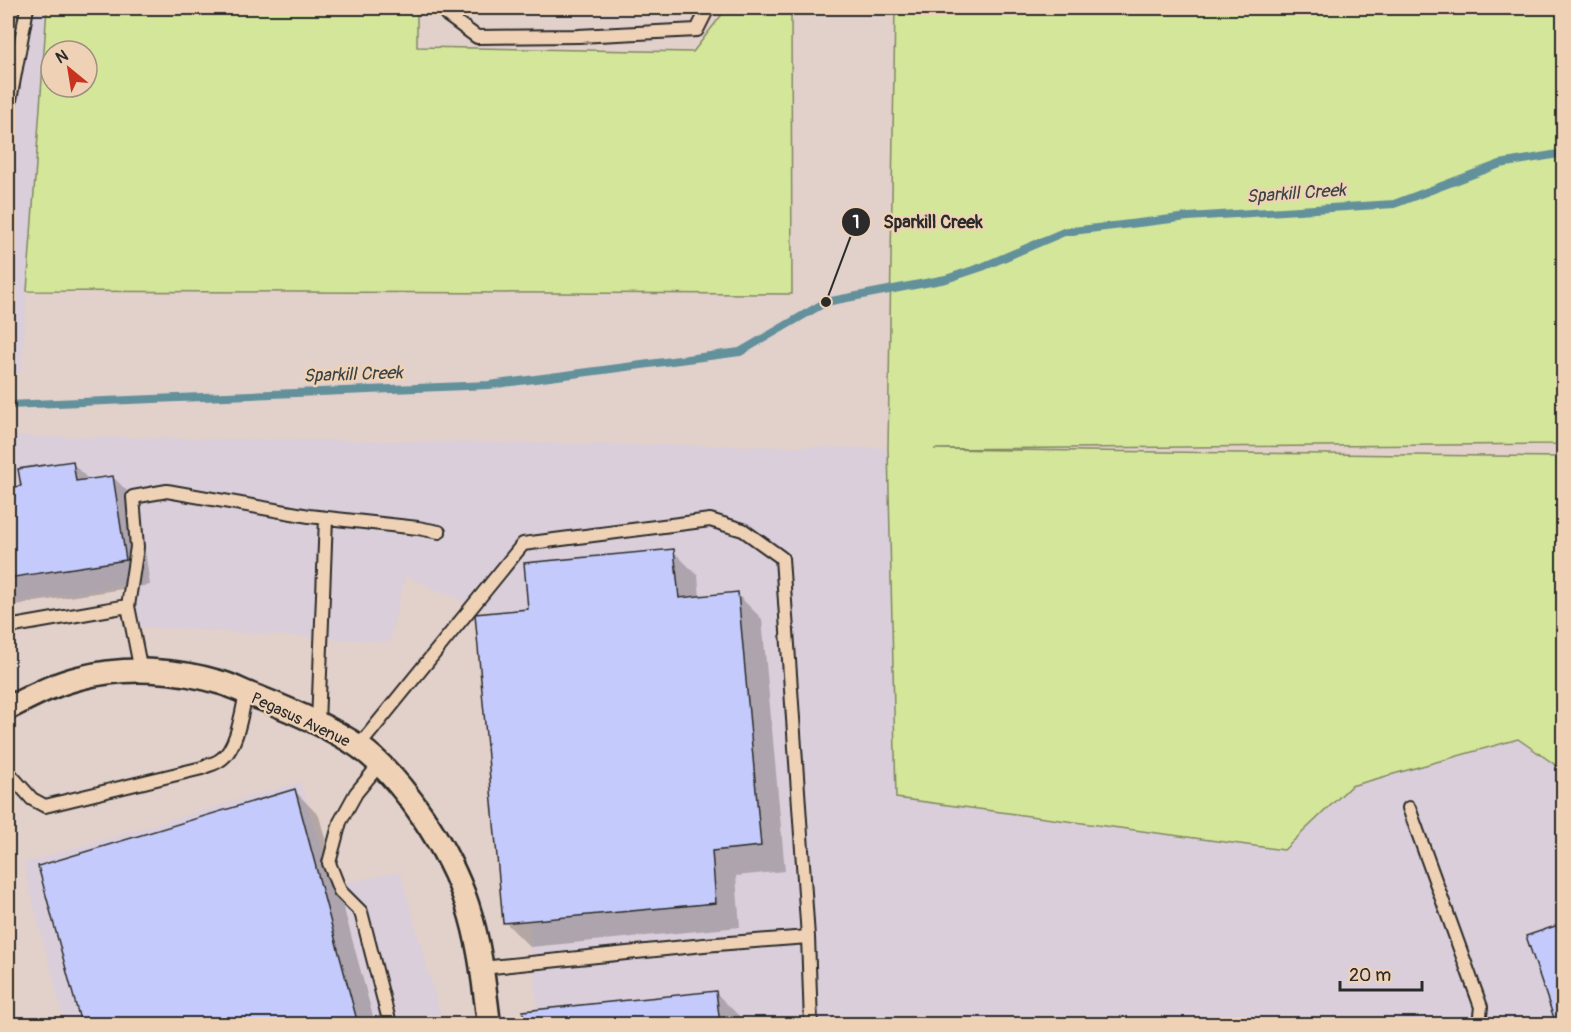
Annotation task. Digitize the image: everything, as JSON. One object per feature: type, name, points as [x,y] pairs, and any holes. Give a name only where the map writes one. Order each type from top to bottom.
[{"type":"street","name":"Pegasus Avenue","points":[[8,708],[78,678],[126,670],[172,673],[222,683],[318,723],[359,746],[394,778],[426,821],[448,861],[467,903],[482,968],[489,1024]]},
{"type":"lane","points":[[8,111],[27,8]]},
{"type":"lane","points":[[446,8],[447,15],[477,37],[578,36],[697,30],[708,8]]},
{"type":"lane","points":[[141,671],[128,606],[137,547],[134,497],[167,491],[326,518],[440,532]]},
{"type":"lane","points":[[318,723],[326,518]]},
{"type":"lane","points":[[359,746],[523,544],[710,520],[743,530],[782,558],[808,937],[811,1024]]},
{"type":"lane","points":[[8,627],[128,606]]},
{"type":"lane","points":[[8,772],[32,799],[45,806],[202,768],[222,760],[232,744],[246,693]]},
{"type":"lane","points":[[379,765],[356,793],[340,822],[329,863],[340,891],[361,912],[390,1024]]},
{"type":"lane","points":[[1409,808],[1481,1007],[1479,1024]]},
{"type":"lane","points":[[482,968],[704,945],[808,937]]},
{"type":"shaded area","points":[[8,8],[47,8],[45,39],[39,39],[41,99],[21,373],[8,372]]},
{"type":"shaded area","points":[[8,436],[888,448],[897,798],[1284,849],[1351,786],[1518,739],[1563,770],[1563,1024],[539,1024],[498,616],[405,576],[389,642],[134,626],[128,585],[8,603]]},
{"type":"shaded area","points":[[300,782],[334,885],[400,872],[443,1024],[65,1024],[23,863]]},
{"type":"green space","points":[[47,8],[417,8],[417,47],[693,52],[727,8],[791,8],[792,294],[27,291],[41,99],[99,99],[99,39],[45,39]]},
{"type":"green space","points":[[895,8],[1563,8],[1563,444],[934,449],[1563,457],[1563,770],[1518,739],[1351,786],[1284,850],[896,798],[888,448]]},
{"type":"building","points":[[73,461],[76,481],[113,476],[126,560],[8,578],[8,488],[21,486],[18,469]]},
{"type":"building","points":[[674,549],[679,598],[738,592],[761,846],[712,851],[716,903],[503,923],[475,614],[528,609],[524,563]]},
{"type":"building","points":[[295,789],[358,1024],[81,1024],[38,866]]},
{"type":"building","points":[[1564,923],[1564,1024],[1556,1024],[1526,936]]},
{"type":"building","points":[[716,991],[720,1024],[524,1024],[523,1011]]},
{"type":"waterway","name":"Sparkill Creek","points":[[8,405],[489,385],[740,352],[826,302],[946,279],[982,267],[1064,232],[1188,217],[1394,204],[1500,164],[1564,153]]},
{"type":"place","name":"Sparkill Creek","points":[[826,302]]}]
